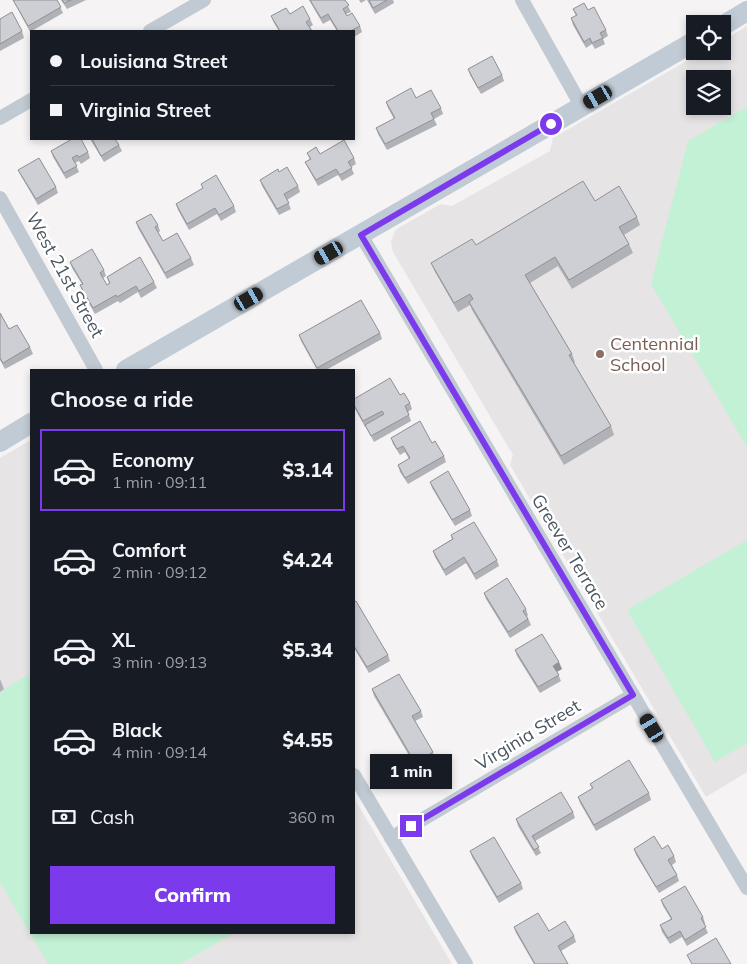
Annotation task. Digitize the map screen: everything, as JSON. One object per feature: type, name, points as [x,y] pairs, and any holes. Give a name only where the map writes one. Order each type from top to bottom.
[{"type":"main road","points":[[731,21],[747,11]]},
{"type":"main road","points":[[128,369],[686,46]]},
{"type":"main road","points":[[0,442],[30,426]]},
{"type":"street","points":[[152,30],[204,0]]},
{"type":"street","points":[[522,0],[582,107]]},
{"type":"street","points":[[0,118],[30,101]]},
{"type":"street","name":"West 21st Street","points":[[0,198],[95,369]]},
{"type":"street","name":"Greever Terrace","points":[[361,235],[747,888]]},
{"type":"street","name":"Virginia Street","points":[[391,838],[633,695]]},
{"type":"street","points":[[355,777],[466,964]]},
{"type":"shaded area","name":"Centennial School","points":[[747,26],[747,772],[706,797],[510,465],[513,455],[393,252],[391,242],[395,231],[400,227],[441,204],[452,206],[550,151],[553,138],[688,60],[731,60],[731,36]]},
{"type":"shaded area","points":[[30,441],[30,934],[355,934],[355,800],[452,964],[0,964],[0,458]]},
{"type":"green space","points":[[747,107],[747,447],[651,284],[688,141]]},
{"type":"green space","points":[[747,540],[747,743],[715,762],[627,610]]},
{"type":"green space","points":[[30,674],[30,933],[0,882],[0,692]]},
{"type":"green space","points":[[30,934],[232,934],[180,964],[48,964]]},
{"type":"building","points":[[13,0],[57,0],[61,7],[28,26]]},
{"type":"building","points":[[310,0],[345,0],[349,5],[343,9],[347,16],[352,13],[360,26],[352,30],[337,30],[328,14],[321,18]]},
{"type":"building","points":[[369,0],[387,0],[373,8]]},
{"type":"building","points":[[584,3],[588,10],[594,7],[606,30],[600,33],[603,38],[592,43],[590,38],[584,42],[571,18],[577,15],[573,9]]},
{"type":"building","points":[[303,6],[310,19],[306,22],[311,30],[279,30],[271,16],[286,8],[290,14]]},
{"type":"building","points":[[12,12],[22,31],[0,44],[0,19]]},
{"type":"building","points":[[492,56],[502,75],[478,88],[468,69]]},
{"type":"building","points":[[411,88],[416,98],[431,90],[441,108],[431,113],[434,119],[385,144],[376,128],[395,118],[386,102]]},
{"type":"building","points":[[70,140],[82,140],[88,152],[79,157],[77,155],[72,158],[77,166],[64,173],[51,151]]},
{"type":"building","points":[[93,140],[116,140],[119,145],[101,156]]},
{"type":"building","points":[[344,140],[354,158],[348,162],[352,168],[340,175],[336,169],[316,180],[305,162],[311,159],[307,153],[316,147],[320,154]]},
{"type":"building","points":[[39,158],[56,187],[36,199],[18,170]]},
{"type":"building","points":[[287,167],[298,186],[284,194],[289,203],[277,209],[260,180],[278,169],[279,172]]},
{"type":"building","points":[[216,175],[234,206],[219,215],[215,208],[187,224],[176,204],[203,188],[201,184]]},
{"type":"building","points":[[583,181],[595,201],[619,186],[637,217],[619,227],[629,244],[569,280],[555,257],[525,275],[572,354],[569,355],[611,426],[561,456],[469,302],[473,299],[470,294],[454,303],[431,263],[472,239],[476,245]]},
{"type":"building","points":[[151,214],[158,225],[155,227],[163,241],[177,233],[191,258],[165,273],[136,222]]},
{"type":"building","points":[[92,249],[104,270],[100,273],[107,285],[110,283],[107,277],[140,257],[154,282],[139,291],[136,286],[93,308],[80,285],[83,284],[70,262]]},
{"type":"building","points":[[361,300],[380,333],[317,368],[299,335]]},
{"type":"building","points":[[0,313],[9,329],[17,325],[30,347],[3,363],[0,358]]},
{"type":"building","points":[[390,378],[400,395],[404,393],[410,403],[405,406],[409,415],[371,436],[365,425],[384,414],[382,411],[363,421],[355,407],[355,398]]},
{"type":"building","points":[[420,421],[432,443],[435,441],[444,456],[405,478],[398,465],[410,458],[403,446],[397,449],[391,438]]},
{"type":"building","points":[[448,471],[470,510],[452,520],[430,482]]},
{"type":"building","points":[[474,522],[497,560],[474,574],[464,557],[444,570],[433,551],[453,539],[451,535]]},
{"type":"building","points":[[507,578],[526,609],[523,611],[528,619],[508,632],[484,593]]},
{"type":"building","points":[[355,602],[388,655],[367,667],[355,648]]},
{"type":"building","points":[[542,634],[559,662],[553,666],[559,675],[538,687],[515,650]]},
{"type":"building","points":[[399,674],[421,711],[412,716],[433,752],[415,763],[372,689]]},
{"type":"building","points":[[629,760],[649,793],[594,825],[578,797],[593,788],[590,784]]},
{"type":"building","points":[[561,792],[573,812],[532,836],[539,847],[534,850],[516,819]]},
{"type":"building","points":[[654,836],[662,849],[668,845],[674,856],[668,860],[677,875],[656,887],[634,849]]},
{"type":"building","points":[[494,837],[521,883],[497,897],[470,851]]},
{"type":"building","points":[[685,886],[703,917],[701,918],[706,927],[685,940],[680,931],[668,938],[660,925],[672,919],[661,900]]},
{"type":"building","points":[[538,913],[549,931],[565,921],[574,936],[558,946],[568,964],[535,964],[514,927]]},
{"type":"building","points":[[716,938],[731,964],[692,964],[687,955]]},
{"type":"place","name":"Centennial School","points":[[600,354]]},
{"type":"route","points":[[411,826],[633,695],[361,235],[551,124]]}]
